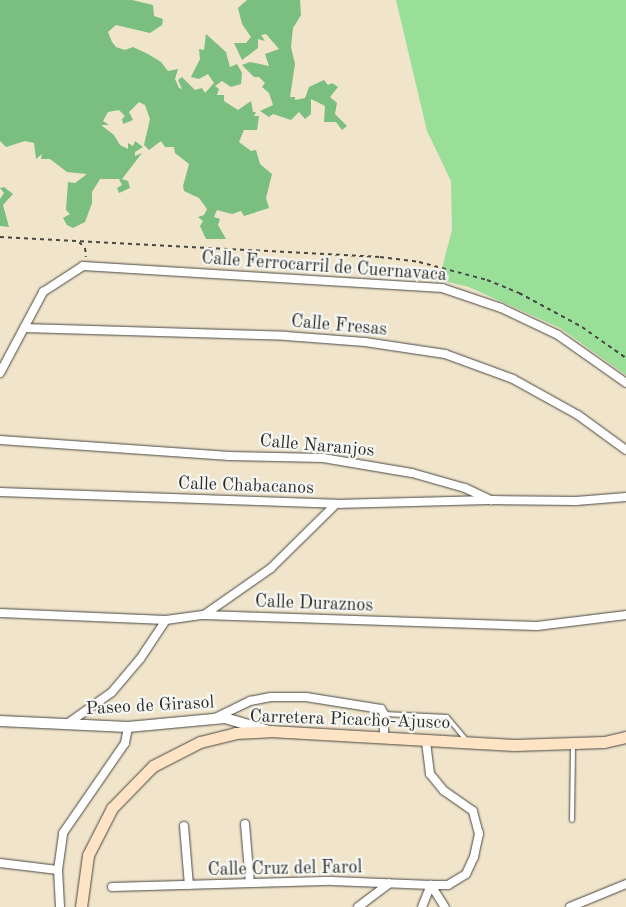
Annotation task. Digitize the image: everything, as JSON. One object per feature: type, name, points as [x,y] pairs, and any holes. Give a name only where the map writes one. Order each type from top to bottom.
[{"type":"main road","name":"Carretera Picacho-Ajusco","points":[[81,907],[88,856],[98,832],[112,808],[138,779],[169,757],[200,742],[235,733],[270,731],[467,742],[573,743],[626,738]]},
{"type":"street","points":[[0,373],[43,292],[83,266]]},
{"type":"street","name":"Calle Ferrocarril de Cuernavaca","points":[[83,266],[442,288],[501,308],[558,335],[626,383]]},
{"type":"street","name":"Calle Fresas","points":[[24,328],[286,336],[365,342],[444,354],[513,379],[578,415],[626,450]]},
{"type":"street","name":"Calle Naranjos","points":[[0,440],[229,456],[323,458],[412,473],[465,488],[490,500],[576,501],[626,496]]},
{"type":"street","name":"Calle Chabacanos","points":[[0,492],[336,504],[490,500]]},
{"type":"street","points":[[203,615],[271,568],[336,504]]},
{"type":"street","name":"Calle Duraznos","points":[[0,613],[166,620],[203,615],[537,626],[626,616]]},
{"type":"street","points":[[65,726],[112,692],[140,659],[166,620]]},
{"type":"street","points":[[212,719],[250,701],[271,697],[306,697],[346,706],[376,707],[384,714],[384,738]]},
{"type":"street","name":"Paseo de Girasol","points":[[0,722],[128,727],[212,719],[236,719],[270,731]]},
{"type":"street","points":[[60,907],[58,870],[64,833],[125,743],[128,727]]},
{"type":"street","name":"Calle Cruz del Farol","points":[[112,887],[250,883],[448,885],[466,874],[474,857],[479,834],[474,810],[444,791],[430,774],[426,740]]},
{"type":"street","points":[[246,824],[250,883]]},
{"type":"street","points":[[184,826],[190,885]]},
{"type":"street","points":[[0,863],[58,870]]},
{"type":"street","points":[[358,907],[389,884]]},
{"type":"street","points":[[422,907],[431,884]]},
{"type":"street","points":[[431,884],[445,907]]},
{"type":"street","points":[[575,907],[626,884]]},
{"type":"lane","points":[[384,714],[448,717],[467,742]]},
{"type":"lane","points":[[572,820],[573,743]]},
{"type":"path","points":[[0,237],[380,257],[419,262],[487,280],[519,293],[582,327],[626,358]]},
{"type":"path","points":[[79,242],[86,252],[83,266]]},
{"type":"green space","points":[[0,0],[132,0],[153,5],[154,16],[163,19],[162,25],[150,33],[116,25],[108,32],[112,42],[116,47],[125,50],[133,47],[148,54],[161,62],[168,71],[178,69],[175,79],[179,88],[182,89],[178,80],[182,77],[195,90],[202,88],[205,93],[214,83],[208,74],[199,79],[191,77],[200,59],[199,49],[204,50],[206,34],[226,52],[230,67],[237,64],[242,73],[241,84],[231,87],[222,81],[215,86],[219,89],[217,95],[224,95],[224,101],[238,110],[251,101],[253,112],[256,112],[254,116],[259,116],[257,130],[244,130],[239,142],[251,151],[256,150],[260,164],[272,174],[266,198],[269,208],[244,216],[241,211],[232,214],[217,210],[214,217],[220,219],[218,225],[226,239],[206,239],[200,226],[203,221],[198,217],[204,215],[207,209],[199,198],[184,191],[183,186],[189,164],[175,153],[174,147],[165,147],[161,141],[149,150],[144,145],[150,119],[145,105],[139,102],[129,112],[133,120],[123,124],[122,119],[125,116],[119,110],[108,112],[103,121],[109,125],[101,125],[114,135],[120,145],[128,149],[128,143],[133,146],[135,141],[143,147],[135,152],[135,156],[142,153],[122,179],[128,181],[130,188],[119,193],[117,188],[122,185],[119,179],[100,179],[92,192],[92,203],[85,222],[73,228],[67,225],[63,218],[70,214],[66,210],[68,182],[75,183],[87,174],[67,172],[50,159],[41,159],[42,154],[36,159],[34,143],[25,141],[6,147],[0,141]]},
{"type":"green space","points":[[247,0],[300,0],[301,15],[293,28],[291,47],[295,64],[290,97],[295,97],[295,100],[305,98],[309,87],[324,80],[328,85],[332,83],[338,87],[330,97],[337,103],[335,114],[347,126],[342,130],[336,122],[324,122],[325,106],[311,99],[311,114],[305,119],[299,112],[291,120],[273,114],[269,117],[260,111],[273,105],[269,93],[262,87],[265,83],[259,77],[254,77],[242,65],[250,62],[269,66],[265,54],[279,49],[266,34],[261,35],[265,41],[258,39],[258,48],[242,60],[234,43],[246,43],[251,37],[242,24],[238,8]]},
{"type":"green space","points":[[396,0],[626,0],[626,375],[560,328],[469,287],[439,280],[452,230],[451,181],[427,131]]},
{"type":"green space","points":[[4,187],[13,194],[3,205],[9,227],[0,226],[0,199],[4,193],[0,188]]}]
